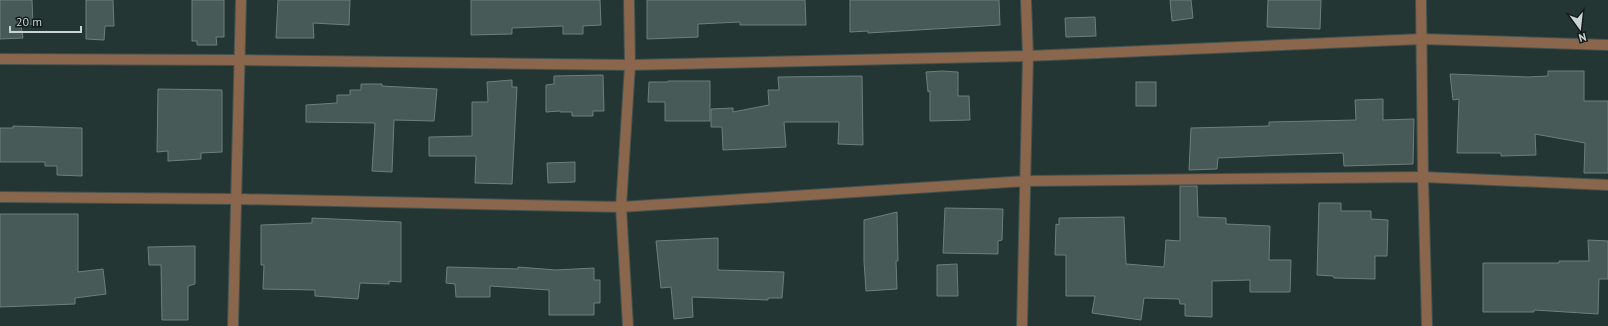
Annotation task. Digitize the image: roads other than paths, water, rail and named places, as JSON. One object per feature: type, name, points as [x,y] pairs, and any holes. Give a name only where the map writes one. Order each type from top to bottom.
[{"type":"street","points":[[233,326],[239,60],[242,0]]},
{"type":"street","points":[[628,326],[621,207],[630,65],[629,0]]},
{"type":"street","points":[[1022,326],[1028,56],[1026,0]]},
{"type":"street","points":[[1421,0],[1423,177],[1427,326]]},
{"type":"street","points":[[0,60],[239,60],[630,65],[1028,56],[1422,39],[1608,45]]},
{"type":"street","points":[[0,197],[621,207],[1026,181],[1423,177],[1608,185]]}]
